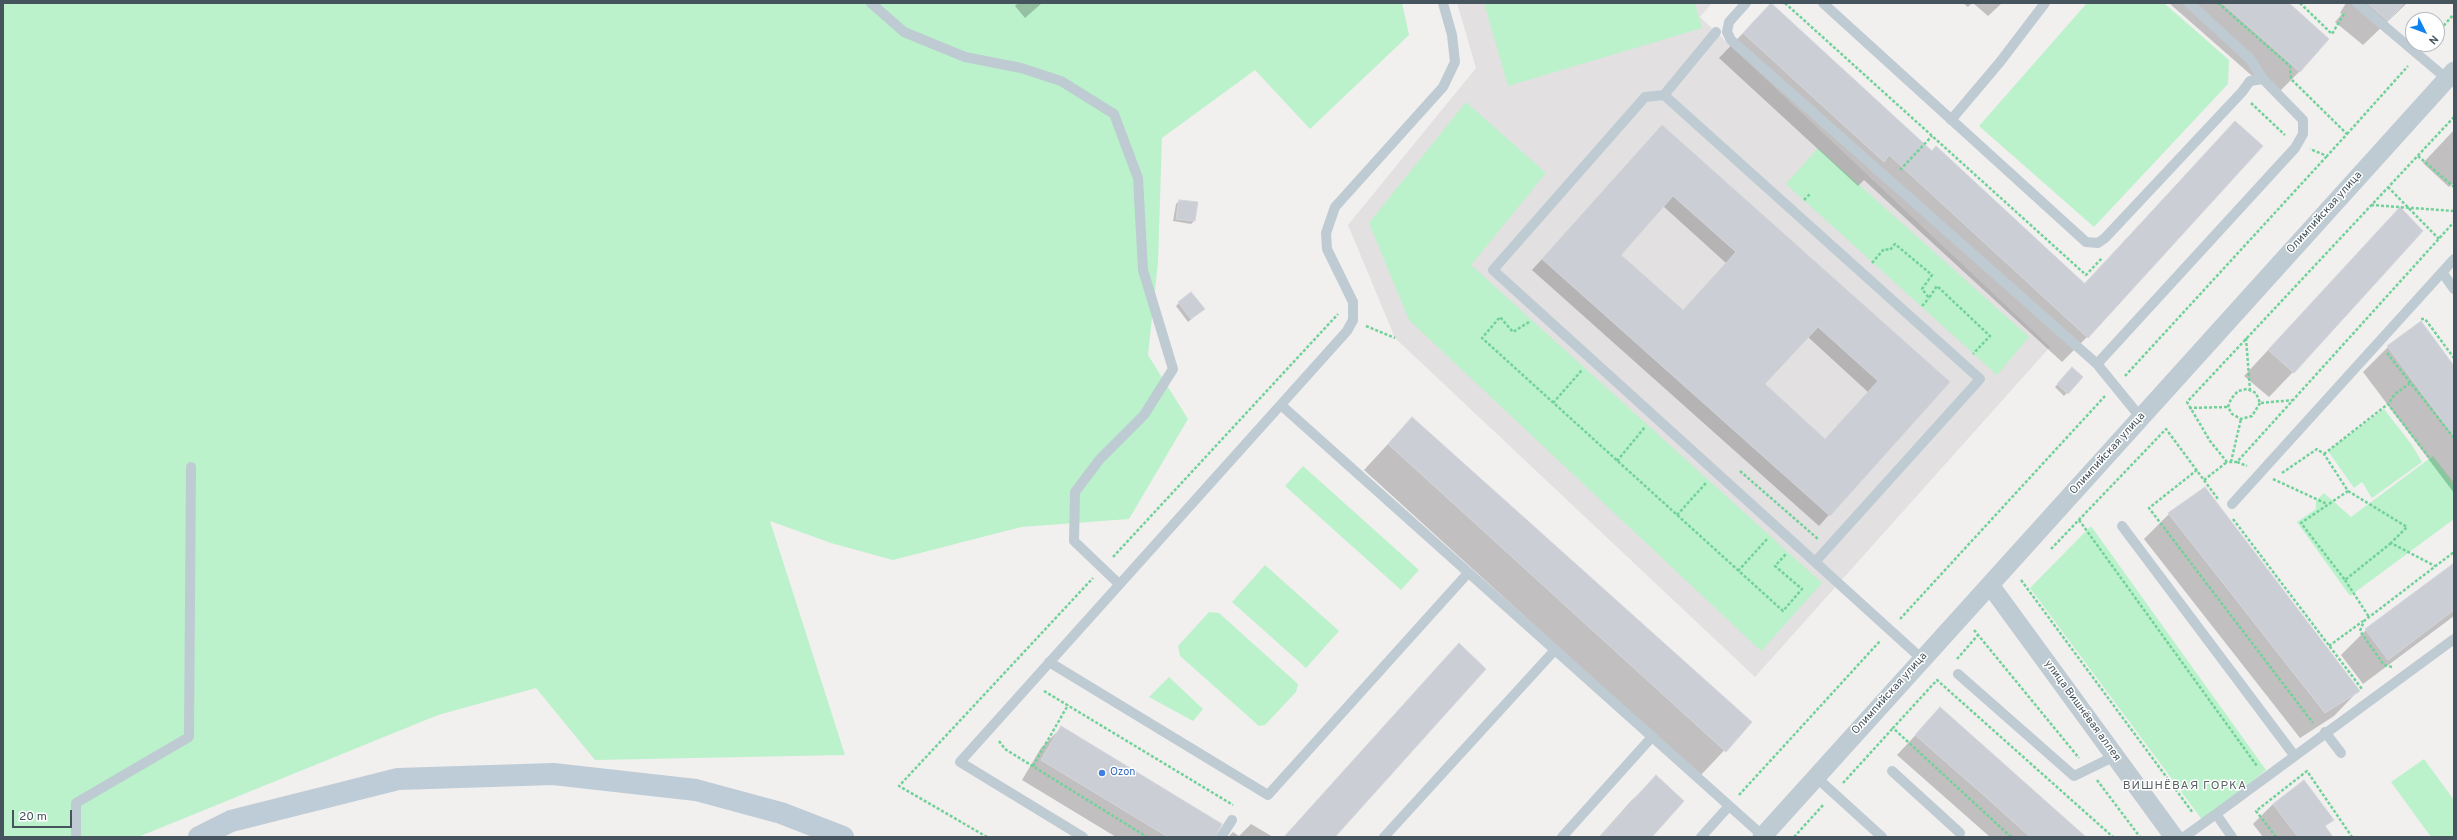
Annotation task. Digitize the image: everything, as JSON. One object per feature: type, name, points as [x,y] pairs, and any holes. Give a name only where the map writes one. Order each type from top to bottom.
[{"type":"street","name":"Олимпийская улица","points":[[1762,836],[2450,75]]},
{"type":"street","name":"улица Вишнёвая аллея","points":[[1990,585],[2174,837]]},
{"type":"street","points":[[199,837],[231,821],[398,779],[553,774],[696,790],[781,813],[843,837]]},
{"type":"lane","points":[[871,3],[904,32],[965,57],[1021,68],[1061,81],[1114,114],[1138,178],[1143,270],[1173,369],[1144,415],[1100,459],[1076,492],[1074,541],[1120,584]]},
{"type":"lane","points":[[1082,837],[960,762],[1347,331],[1353,320],[1353,302],[1326,249],[1326,233],[1335,207],[1443,87],[1455,62],[1452,35],[1443,3]]},
{"type":"lane","points":[[1746,3],[1730,22],[1727,32],[1731,40],[2097,364],[2116,385],[2141,418]]},
{"type":"lane","points":[[1823,3],[2081,239],[2094,244],[2105,238],[2242,92],[2250,81],[2263,79]]},
{"type":"lane","points":[[1951,120],[2000,62],[2045,3]]},
{"type":"lane","points":[[2097,364],[2298,144],[2303,134],[2303,120],[2263,79],[2250,59],[2189,3]]},
{"type":"lane","points":[[2357,3],[2418,54],[2450,75]]},
{"type":"lane","points":[[1716,32],[1664,95],[1645,97],[1493,270],[1922,659]]},
{"type":"lane","points":[[1664,95],[1980,379],[1815,562]]},
{"type":"lane","points":[[2232,504],[2454,259]]},
{"type":"lane","points":[[2442,272],[2454,289]]},
{"type":"lane","points":[[1281,405],[1762,836]]},
{"type":"lane","points":[[76,837],[76,803],[189,737],[191,467]]},
{"type":"lane","points":[[2122,526],[2294,755]]},
{"type":"lane","points":[[1049,662],[1268,795],[1468,573]]},
{"type":"lane","points":[[2184,837],[2454,639]]},
{"type":"lane","points":[[1384,837],[1554,651]]},
{"type":"lane","points":[[1958,674],[2074,776],[2115,756]]},
{"type":"lane","points":[[2326,732],[2341,754]]},
{"type":"lane","points":[[1562,837],[1651,738]]},
{"type":"lane","points":[[1892,772],[1960,836]]},
{"type":"lane","points":[[1816,777],[1882,837]]},
{"type":"lane","points":[[1701,837],[1729,806]]},
{"type":"lane","points":[[2216,814],[2232,837]]},
{"type":"lane","points":[[1221,837],[1232,820]]},
{"type":"path","points":[[1784,3],[2086,275],[2108,252]]},
{"type":"path","points":[[2300,3],[2332,34],[2346,9]]},
{"type":"path","points":[[2445,24],[2454,14]]},
{"type":"path","points":[[2347,134],[2418,54]]},
{"type":"path","points":[[2245,98],[2286,135]]},
{"type":"path","points":[[2227,462],[2210,441],[2189,408],[2187,402],[2454,117]]},
{"type":"path","points":[[1898,172],[1932,136]]},
{"type":"path","points":[[1729,806],[2327,156]]},
{"type":"path","points":[[2418,156],[2454,187]]},
{"type":"path","points":[[2388,187],[2439,239]]},
{"type":"path","points":[[1793,211],[1810,193]]},
{"type":"path","points":[[2371,204],[2454,211]]},
{"type":"path","points":[[2237,462],[2295,400],[2454,222]]},
{"type":"path","points":[[1884,249],[1890,250],[1895,244],[1932,275],[1922,289],[1929,298],[1936,286],[1990,336],[1977,350]]},
{"type":"path","points":[[1532,321],[1513,332],[1500,317],[1482,338],[1783,611],[1802,589],[1775,566],[1807,529]]},
{"type":"path","points":[[2416,323],[2425,319],[2454,358]]},
{"type":"path","points":[[2246,338],[2250,391]]},
{"type":"path","points":[[2384,349],[2454,438]]},
{"type":"path","points":[[1553,403],[1592,359]]},
{"type":"path","points":[[2324,454],[2388,404],[2395,394],[2410,383]]},
{"type":"path","points":[[2228,407],[2231,399],[2238,391],[2250,391],[2256,394],[2260,404]]},
{"type":"path","points":[[2228,407],[2232,414],[2241,419],[2252,416],[2260,404],[2295,400]]},
{"type":"path","points":[[2388,404],[2454,490]]},
{"type":"path","points":[[2189,408],[2228,407]]},
{"type":"path","points":[[1617,461],[1654,416]]},
{"type":"path","points":[[2231,462],[2241,419]]},
{"type":"path","points":[[2274,479],[2317,449],[2324,454],[2348,491],[2407,527],[2391,543],[2345,580]]},
{"type":"path","points":[[2204,480],[2227,462],[2237,462],[2327,504]]},
{"type":"path","points":[[1738,470],[1819,540],[1825,537]]},
{"type":"path","points":[[1677,515],[1716,472]]},
{"type":"path","points":[[2348,491],[2301,523],[2345,580],[2369,617]]},
{"type":"path","points":[[1738,570],[1790,514]]},
{"type":"path","points":[[2079,520],[2259,769]]},
{"type":"path","points":[[2391,543],[2435,566]]},
{"type":"path","points":[[2329,646],[2454,552]]},
{"type":"path","points":[[1962,614],[2088,769],[2140,837]]},
{"type":"path","points":[[2364,621],[2360,631],[2384,665],[2394,668]]},
{"type":"path","points":[[1952,663],[1978,635]]},
{"type":"path","points":[[1794,837],[1942,674]]},
{"type":"path","points":[[1937,680],[2113,837]]},
{"type":"path","points":[[1041,689],[1236,806]]},
{"type":"path","points":[[1033,766],[1068,705]]},
{"type":"path","points":[[1893,728],[2011,837]]},
{"type":"path","points":[[997,734],[998,739],[1005,749],[1147,837]]},
{"type":"path","points":[[2276,837],[2256,811],[2307,771],[2352,837]]},
{"type":"path","points":[[899,786],[986,837]]},
{"type":"shaded area","points":[[1457,3],[1712,3],[1700,17],[2050,347],[1755,677],[1395,338],[1348,225],[1476,68]]},
{"type":"green space","points":[[3,3],[1402,3],[1409,35],[1310,129],[1255,70],[1162,138],[1158,262],[1148,355],[1188,419],[1129,519],[1021,527],[893,560],[831,543],[770,521],[845,755],[595,760],[536,688],[438,715],[138,837],[3,837]]},
{"type":"green space","points":[[1484,3],[1695,3],[1702,28],[1508,86]]},
{"type":"green space","points":[[2087,3],[2164,3],[2229,60],[2228,84],[2094,227],[1979,126]]},
{"type":"green space","points":[[1466,102],[1546,173],[1471,265],[1822,583],[1761,651],[1409,320],[1369,223]]},
{"type":"green space","points":[[1818,148],[2029,337],[1997,375],[1786,184]]},
{"type":"green space","points":[[2384,409],[2412,445],[2422,462],[2372,498],[2362,482],[2354,488],[2328,451]]},
{"type":"green space","points":[[2433,456],[2454,483],[2454,519],[2350,596],[2297,522],[2316,509],[2316,501],[2324,493],[2351,517]]},
{"type":"green space","points":[[1303,466],[1419,570],[1401,590],[1285,486]]},
{"type":"green space","points":[[2091,526],[2266,770],[2203,821],[2030,588]]},
{"type":"green space","points":[[1265,565],[1339,631],[1306,668],[1232,602]]},
{"type":"green space","points":[[1209,612],[1219,613],[1298,684],[1296,692],[1265,725],[1259,726],[1180,656],[1178,646]]},
{"type":"green space","points":[[1169,677],[1203,709],[1193,721],[1149,697]]},
{"type":"green space","points":[[2424,759],[2454,800],[2454,837],[2431,837],[2391,782]]},
{"type":"building","points":[[1771,3],[1932,151],[1936,146],[2085,284],[2235,121],[2263,146],[2088,338],[1889,155],[1884,162],[1743,33]]},
{"type":"building","points":[[2222,3],[2289,3],[2329,39],[2300,72]]},
{"type":"building","points":[[2367,3],[2404,3],[2388,21]]},
{"type":"building","points":[[1662,125],[1950,382],[1830,516],[1542,259]],"holes":[[[1673,196],[1736,252],[1683,310],[1621,255]],[[1818,327],[1878,381],[1825,439],[1765,384]]]},
{"type":"building","points":[[1179,200],[1198,202],[1195,221],[1176,219]]},
{"type":"building","points":[[2400,207],[2423,231],[2294,373],[2268,350]]},
{"type":"building","points":[[1191,292],[1205,309],[1191,319],[1178,302]]},
{"type":"building","points":[[2421,321],[2454,366],[2454,436],[2387,346]]},
{"type":"building","points":[[2072,367],[2083,377],[2068,394],[2057,384]]},
{"type":"building","points":[[1412,417],[1752,722],[1726,752],[1388,444]]},
{"type":"building","points":[[2205,487],[2360,691],[2325,713],[2168,513]]},
{"type":"building","points":[[2454,563],[2454,610],[2388,660],[2365,629]]},
{"type":"building","points":[[1459,643],[1486,669],[1335,837],[1284,837]]},
{"type":"building","points":[[1940,707],[2086,837],[2030,837],[1915,735]]},
{"type":"building","points":[[1061,726],[1222,824],[1215,837],[1168,837],[1041,760]]},
{"type":"building","points":[[1656,775],[1684,801],[1652,837],[1600,837]]},
{"type":"building","points":[[2304,780],[2334,820],[2325,826],[2333,837],[2298,837],[2273,804]]},
{"type":"place","name":"Ozon","points":[[1102,773]]},
{"type":"district","name":"ВИШНЁВАЯ ГОРКА","points":[[2185,787]]}]
